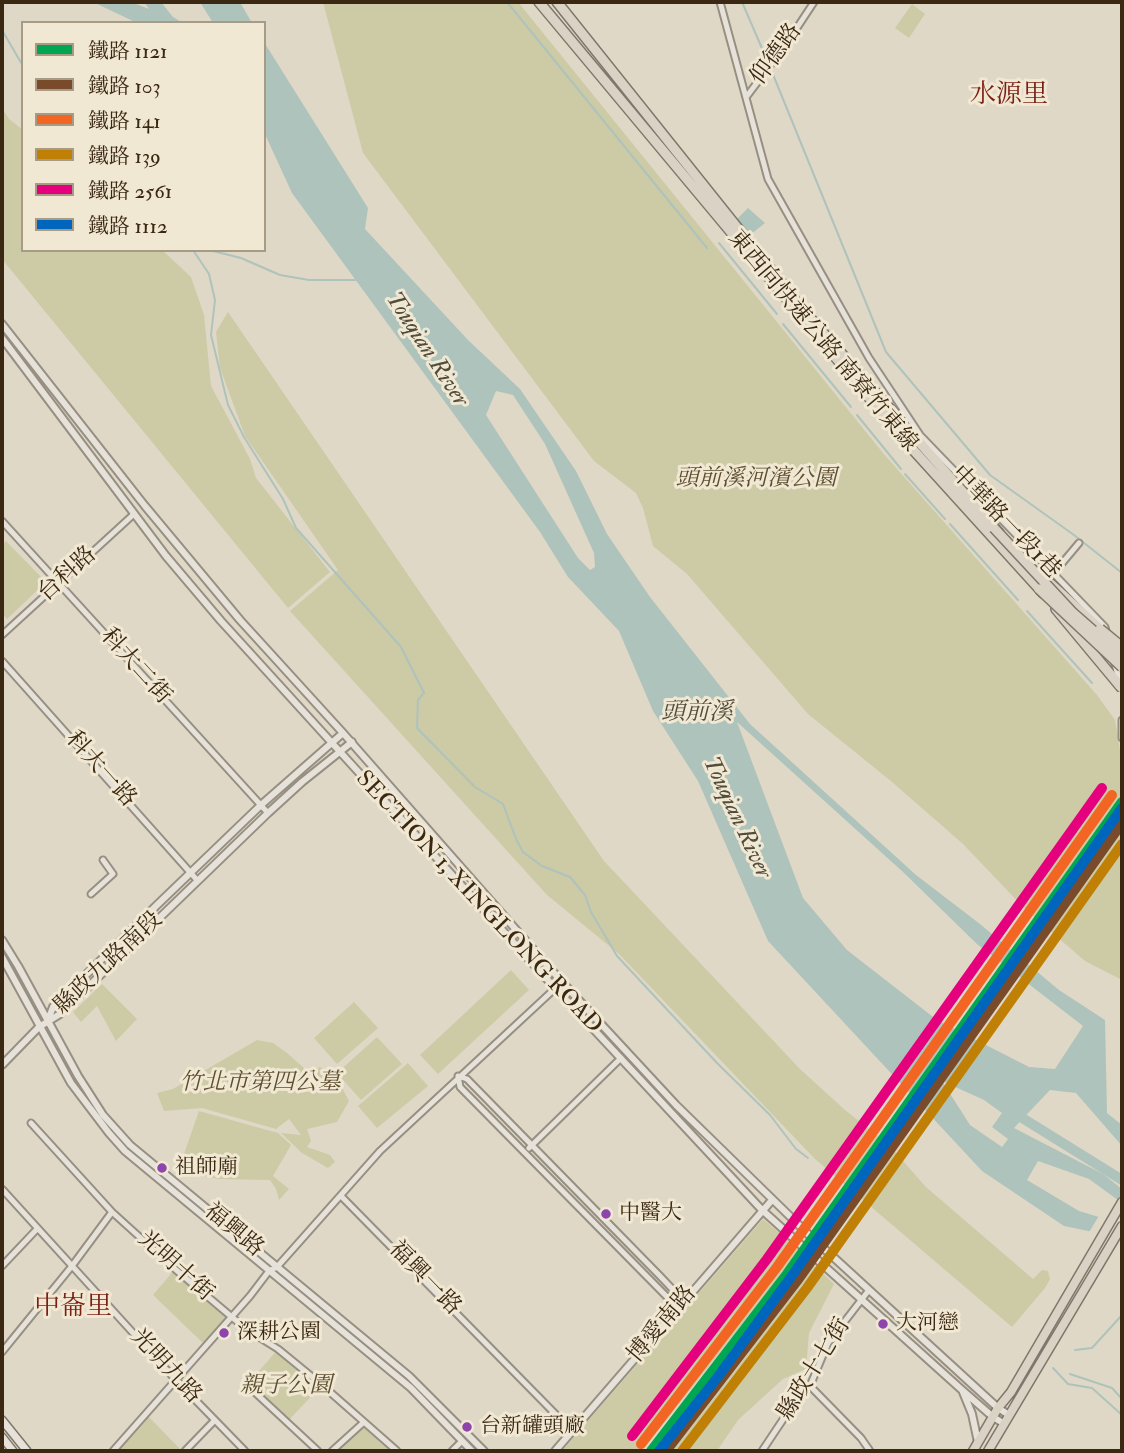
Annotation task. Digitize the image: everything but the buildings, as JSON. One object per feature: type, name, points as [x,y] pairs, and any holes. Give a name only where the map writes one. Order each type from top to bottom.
[{"type":"highway","name":"東西向快速公路 南寮竹東線","points":[[539,2],[906,443],[1039,589],[1122,667]]},
{"type":"highway","name":"東西向快速公路 南寮竹東線","points":[[557,2],[804,312],[1073,614],[1122,656]]},
{"type":"highway","points":[[994,528],[1049,583],[1122,647]]},
{"type":"highway","points":[[1039,589],[1122,688]]},
{"type":"main road","points":[[973,1451],[1000,1405],[1011,1392],[1122,1202]]},
{"type":"main road","points":[[988,1451],[1122,1226]]},
{"type":"main road","points":[[2,1420],[27,1451]]},
{"type":"main road","points":[[2,1437],[13,1451]]},
{"type":"street","name":"仰德路","points":[[720,2],[747,96]]},
{"type":"street","name":"仰德路","points":[[747,96],[814,2]]},
{"type":"street","name":"中華路一段1巷","points":[[747,96],[768,179],[869,358],[920,435],[1105,626],[1122,688]]},
{"type":"street","name":"SECTION 1, XINGLONG ROAD","points":[[2,324],[145,506],[240,620],[562,982],[676,1105],[772,1200],[869,1290],[1011,1413]]},
{"type":"street","name":"SECTION 1, XINGLONG ROAD","points":[[2,338],[134,514],[221,621],[556,988],[762,1210],[962,1390],[1003,1423]]},
{"type":"street","name":"台科路","points":[[2,635],[134,514]]},
{"type":"street","name":"科大二街","points":[[2,521],[268,813]]},
{"type":"street","points":[[1053,574],[1079,542]]},
{"type":"street","name":"科大一路","points":[[2,661],[197,880]]},
{"type":"street","points":[[1122,720],[1122,738]]},
{"type":"street","name":"縣政九路南段","points":[[48,1020],[53,1007],[261,805],[343,733]]},
{"type":"street","name":"縣政九路南段","points":[[48,1020],[61,1014],[268,813],[352,743]]},
{"type":"street","points":[[91,894],[113,874],[103,860]]},
{"type":"street","name":"福興路","points":[[2,940],[78,1076],[103,1115],[122,1136],[409,1376],[484,1451]]},
{"type":"street","name":"福興路","points":[[2,957],[71,1083],[124,1151],[411,1388],[472,1451]]},
{"type":"street","points":[[113,1451],[268,1271],[277,1267],[380,1151],[562,982]]},
{"type":"street","points":[[3,1061],[48,1020]]},
{"type":"street","points":[[524,1152],[621,1058]]},
{"type":"street","points":[[458,1076],[467,1079],[679,1296],[681,1303],[673,1303],[460,1087],[458,1076]]},
{"type":"street","name":"光明十街","points":[[31,1123],[112,1212],[231,1316],[278,1349],[397,1451]]},
{"type":"street","name":"光明九路","points":[[2,1189],[175,1379],[245,1451]]},
{"type":"street","name":"福興一路","points":[[341,1196],[573,1432]]},
{"type":"street","name":"博愛南路","points":[[555,1451],[772,1200]]},
{"type":"street","points":[[2,1352],[112,1212]]},
{"type":"street","points":[[2,1266],[37,1229]]},
{"type":"street","name":"縣政十七街","points":[[762,1451],[788,1412],[810,1386],[828,1343],[869,1290]]},
{"type":"street","points":[[247,1385],[318,1451]]},
{"type":"street","points":[[810,1386],[861,1438],[870,1451]]},
{"type":"street","points":[[962,1390],[972,1413],[978,1443]]},
{"type":"street","points":[[185,1451],[215,1420]]},
{"type":"street","points":[[332,1451],[364,1422]]},
{"type":"street","points":[[452,1451],[462,1441]]},
{"type":"green space","name":"頭前溪河濱公園","points":[[323,2],[518,2],[883,453],[1097,695],[1115,720],[1122,762],[1122,980],[1085,961],[1027,911],[963,844],[808,714],[687,574],[653,546],[636,493],[594,461],[363,153]]},
{"type":"green space","points":[[912,4],[925,14],[909,38],[895,28]]},
{"type":"green space","points":[[2,108],[9,119],[21,128],[21,252],[164,252],[191,277],[204,315],[211,386],[250,459],[256,478],[330,572],[288,608],[2,259]]},
{"type":"green space","points":[[228,312],[604,861],[800,1069],[888,1144],[926,1187],[1033,1279],[1042,1270],[1048,1271],[1050,1279],[1045,1288],[1012,1327],[815,1159],[619,954],[547,895],[290,611],[338,570],[245,436],[220,368],[216,332]]},
{"type":"green space","points":[[6,541],[46,582],[7,619],[2,613],[2,546]]},
{"type":"green space","points":[[511,970],[529,990],[438,1074],[420,1055]]},
{"type":"green space","points":[[102,984],[137,1019],[116,1041],[97,1006],[81,1022],[73,1012]]},
{"type":"green space","points":[[354,1002],[378,1028],[337,1064],[314,1038]]},
{"type":"green space","points":[[377,1037],[402,1064],[361,1100],[337,1073]]},
{"type":"green space","name":"竹北市第四公墓","points":[[257,1040],[273,1043],[304,1068],[307,1074],[320,1067],[336,1077],[349,1101],[337,1122],[307,1129],[311,1141],[307,1147],[330,1155],[335,1162],[328,1168],[302,1153],[281,1133],[301,1135],[289,1119],[276,1129],[202,1108],[164,1111],[157,1093],[173,1089]]},
{"type":"green space","points":[[408,1063],[428,1086],[377,1128],[358,1106]]},
{"type":"green space","points":[[199,1111],[278,1133],[291,1145],[273,1176],[289,1189],[279,1200],[270,1180],[219,1179],[178,1171]]},
{"type":"green space","points":[[763,1219],[800,1251],[642,1451],[562,1451]]},
{"type":"green space","points":[[810,1261],[834,1284],[809,1333],[806,1369],[783,1379],[738,1420],[717,1451],[664,1451]]},
{"type":"green space","name":"深耕公園","points":[[175,1269],[231,1316],[205,1345],[153,1295]]},
{"type":"green space","name":"親子公園","points":[[278,1349],[322,1385],[287,1422],[247,1385]]},
{"type":"green space","points":[[146,1414],[182,1451],[113,1451]]},
{"type":"green space","points":[[364,1422],[393,1447],[388,1451],[332,1451]]},
{"type":"water","points":[[93,2],[131,2],[149,9],[144,2],[161,2],[180,21],[133,21]]},
{"type":"water","points":[[200,2],[240,2],[251,21],[212,21]]},
{"type":"water","name":"頭前溪","points":[[266,45],[368,208],[365,229],[468,340],[520,389],[576,471],[607,534],[650,597],[750,724],[916,875],[1059,990],[1105,1020],[1107,1113],[1122,1125],[1122,1146],[1076,1093],[1050,1090],[1014,1128],[1103,1174],[1122,1189],[1122,1203],[1089,1179],[1038,1161],[1027,1180],[1079,1211],[1122,1224],[1122,1238],[1064,1226],[982,1171],[768,941],[698,781],[653,711],[619,631],[568,577],[540,532],[292,193],[266,136]],"holes":[[[496,391],[513,395],[545,444],[594,553],[595,567],[590,570],[578,558],[486,415]],[[737,722],[903,872],[977,944],[1083,1026],[1055,1069],[1029,1067],[937,1020],[847,950],[803,898]],[[942,1081],[984,1100],[1002,1113],[992,1127],[1008,1139],[1002,1147],[970,1125]]]},
{"type":"water","points":[[748,208],[765,223],[750,235],[737,219]]},
{"type":"pier","points":[[959,1028],[968,1033],[917,1105],[909,1097]]},
{"type":"pier","points":[[1100,1214],[1122,1220],[1122,1242],[1088,1234]]},
{"type":"waterway","points":[[507,2],[707,248]]},
{"type":"waterway","points":[[742,2],[767,60]]},
{"type":"waterway","points":[[2,30],[21,63]]},
{"type":"waterway","points":[[772,72],[886,352],[990,475],[1122,573]]},
{"type":"waterway","points":[[719,243],[777,314]]},
{"type":"waterway","points":[[194,252],[209,274],[215,300],[211,335],[228,405],[244,437],[283,499],[296,528],[401,647],[424,693],[418,700],[417,728],[475,787],[503,804],[523,852],[542,866],[570,877],[585,895],[591,912],[617,956],[717,1063],[770,1115],[796,1149],[808,1158]]},
{"type":"waterway","points":[[217,252],[241,258],[280,275],[309,280],[357,280]]},
{"type":"waterway","points":[[783,324],[851,407]]},
{"type":"waterway","points":[[857,415],[901,469]]},
{"type":"waterway","points":[[905,474],[945,519]]},
{"type":"waterway","points":[[950,524],[1018,600]]},
{"type":"waterway","points":[[1027,611],[1092,683]]},
{"type":"waterway","points":[[1049,917],[1112,830]]},
{"type":"waterway","points":[[1036,937],[1044,926]]},
{"type":"waterway","name":"Touqian River","points":[[1011,1111],[1122,1180]]},
{"type":"waterway","points":[[1075,1350],[1092,1348],[1122,1315]]},
{"type":"waterway","points":[[1053,1368],[1068,1384],[1092,1388],[1122,1415]]},
{"type":"waterway","points":[[1070,1374],[1112,1388],[1122,1399]]},
{"type":"rail line","name":"2561","points":[[632,1436],[767,1259],[1102,788]]},
{"type":"rail line","name":"141","points":[[641,1444],[777,1267],[1112,795]]},
{"type":"rail line","name":"1121","points":[[651,1451],[787,1274],[1122,802]]},
{"type":"rail line","name":"1112","points":[[659,1451],[791,1277],[1122,808]]},
{"type":"rail line","name":"103","points":[[666,1451],[797,1281],[1122,823]]},
{"type":"rail line","name":"139","points":[[682,1451],[807,1288],[1122,844]]},
{"type":"place","name":"祖師廟","points":[[162,1168]]},
{"type":"place","name":"中醫大","points":[[606,1214]]},
{"type":"place","name":"大河戀","points":[[883,1324]]},
{"type":"place","name":"深耕公園","points":[[224,1333]]},
{"type":"place","name":"台新罐頭廠","points":[[467,1427]]},
{"type":"district","name":"水源里","points":[[1009,96]]},
{"type":"district","name":"中崙里","points":[[73,1308]]}]
